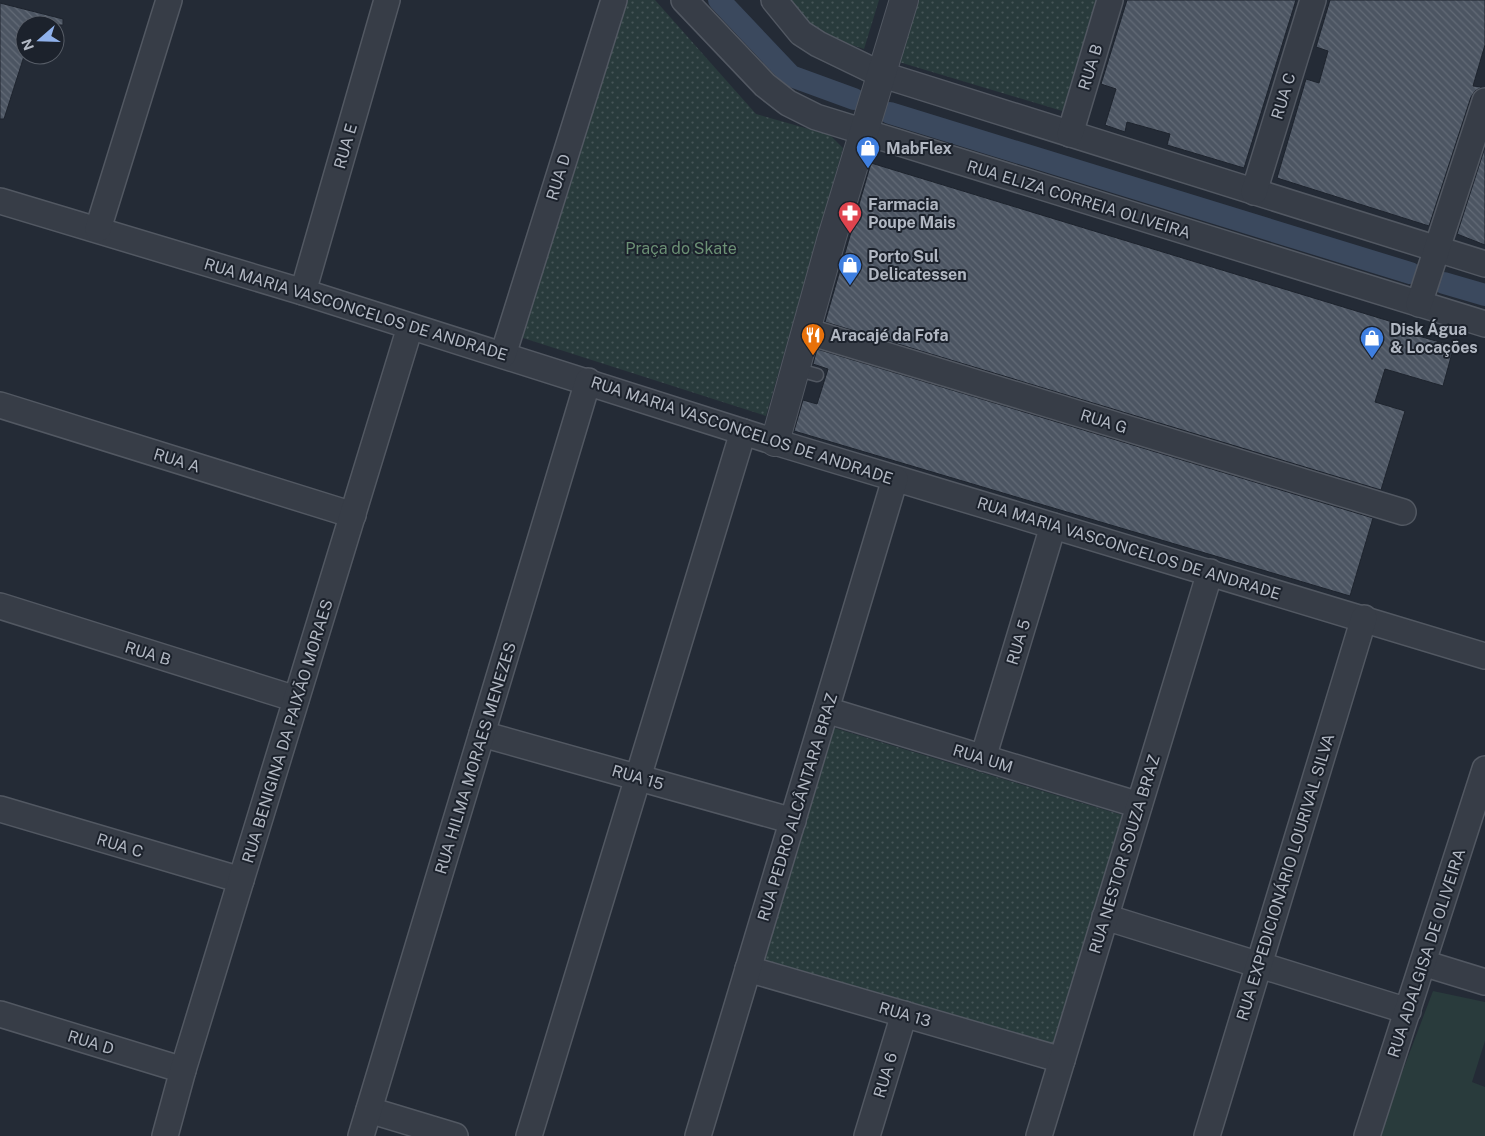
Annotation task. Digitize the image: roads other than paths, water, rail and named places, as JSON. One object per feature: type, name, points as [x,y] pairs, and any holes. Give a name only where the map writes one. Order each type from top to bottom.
[{"type":"street","points":[[98,229],[169,0]]},
{"type":"street","name":"RUA E","points":[[303,292],[387,0]]},
{"type":"street","name":"RUA D","points":[[503,355],[614,0]]},
{"type":"street","name":"RUA ELIZA CORREIA OLIVEIRA","points":[[684,0],[739,60],[788,103],[816,117],[1485,324]]},
{"type":"street","points":[[774,0],[786,16],[809,39],[880,74],[1485,264]]},
{"type":"street","points":[[775,442],[806,372],[806,331],[880,74],[904,0]]},
{"type":"street","name":"RUA B","points":[[1070,134],[1110,0]]},
{"type":"street","name":"RUA C","points":[[1254,192],[1313,0]]},
{"type":"street","points":[[1419,304],[1439,250],[1485,101]]},
{"type":"street","name":"RUA MARIA VASCONCELOS DE ANDRADE","points":[[0,201],[303,292],[895,479],[1364,618],[1485,656]]},
{"type":"street","name":"RUA BENIGINA DA PAIXÃO MORAES","points":[[164,1136],[410,327]]},
{"type":"street","name":"RUA G","points":[[806,331],[1403,512]]},
{"type":"street","name":"RUA HILMA MORAES MENEZES","points":[[362,1136],[588,381]]},
{"type":"street","name":"RUA A","points":[[0,405],[353,515]]},
{"type":"street","points":[[529,1136],[743,432]]},
{"type":"street","name":"RUA PEDRO ALCÂNTARA BRAZ","points":[[698,1136],[895,479]]},
{"type":"street","name":"RUA 5","points":[[983,758],[1053,526]]},
{"type":"street","name":"RUA NESTOR SOUZA BRAZ","points":[[1038,1136],[1210,572]]},
{"type":"street","name":"RUA B","points":[[0,606],[296,699]]},
{"type":"street","name":"RUA EXPEDICIONÁRIO LOURIVAL SILVA","points":[[1207,1136],[1364,618]]},
{"type":"street","name":"RUA UM","points":[[826,710],[1139,805]]},
{"type":"street","name":"RUA 15","points":[[482,734],[793,820]]},
{"type":"street","name":"RUA ADALGISA DE OLIVEIRA","points":[[1367,1136],[1423,963],[1477,823],[1485,769]]},
{"type":"street","name":"RUA C","points":[[0,809],[241,880]]},
{"type":"street","points":[[1105,917],[1408,1011]]},
{"type":"street","points":[[1423,963],[1485,982]]},
{"type":"street","name":"RUA 13","points":[[748,968],[1062,1060]]},
{"type":"street","name":"RUA D","points":[[0,1014],[183,1070]]},
{"type":"street","name":"RUA 6","points":[[867,1136],[904,1014]]},
{"type":"street","points":[[369,1110],[455,1136]]},
{"type":"waterway","points":[[719,0],[791,76],[854,99]]},
{"type":"waterway","points":[[890,113],[1410,273]]},
{"type":"waterway","points":[[1444,283],[1485,295]]},
{"type":"place","name":"MabFlex","points":[[868,169]]},
{"type":"place","name":"Farmacia Poupe Mais","points":[[850,234]]},
{"type":"place","name":"Porto Sul Delicatessen","points":[[850,286]]},
{"type":"place","name":"Aracajé da Fofa","points":[[813,356]]},
{"type":"place","name":"Disk Água & Locações","points":[[1372,359]]},
{"type":"park label","name":"Praça do Skate","points":[[681,248]]}]
